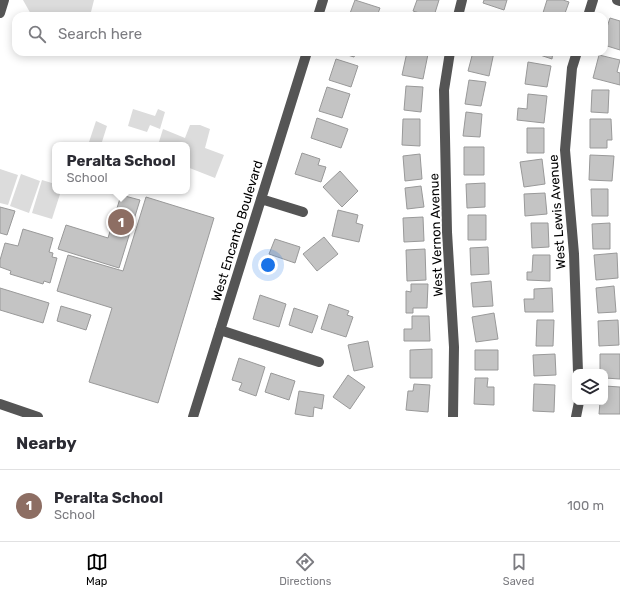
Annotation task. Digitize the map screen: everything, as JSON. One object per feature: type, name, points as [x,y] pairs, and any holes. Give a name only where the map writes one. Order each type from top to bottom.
[{"type":"street","points":[[0,13],[4,0]]},
{"type":"street","points":[[319,12],[323,0]]},
{"type":"street","points":[[459,12],[462,0]]},
{"type":"street","points":[[589,12],[593,0]]},
{"type":"street","name":"West Encanto Boulevard","points":[[193,417],[306,56]]},
{"type":"street","name":"West Vernon Avenue","points":[[449,56],[444,90],[447,232],[454,347],[452,417]]},
{"type":"street","name":"West Lewis Avenue","points":[[576,56],[572,68],[565,150],[574,254],[578,369]]},
{"type":"street","points":[[261,199],[303,212]]},
{"type":"street","points":[[220,330],[319,362]]},
{"type":"street","points":[[0,404],[38,417]]},
{"type":"street","points":[[576,417],[578,405]]},
{"type":"shaded area","points":[[23,0],[94,0],[91,12],[30,12]]},
{"type":"shaded area","points":[[133,109],[155,116],[158,109],[165,112],[160,129],[150,125],[147,132],[128,126]]},
{"type":"shaded area","points":[[96,121],[107,126],[102,142],[89,142]]},
{"type":"shaded area","points":[[190,125],[200,125],[210,129],[205,148],[224,155],[215,178],[190,168],[190,142],[159,142],[163,129],[185,138]]},
{"type":"shaded area","points":[[0,169],[18,175],[8,205],[0,203]]},
{"type":"shaded area","points":[[21,174],[40,181],[29,213],[10,206]]},
{"type":"shaded area","points":[[42,180],[52,183],[52,194],[60,194],[52,219],[32,213]]},
{"type":"building","points":[[355,0],[380,8],[378,12],[350,12]]},
{"type":"building","points":[[417,0],[439,0],[435,12],[413,11]]},
{"type":"building","points":[[484,0],[507,0],[504,10],[483,3]]},
{"type":"building","points":[[547,0],[563,0],[569,2],[565,12],[543,12]]},
{"type":"building","points":[[610,18],[620,21],[620,50],[608,46],[608,24]]},
{"type":"building","points":[[406,56],[428,56],[423,79],[402,75]]},
{"type":"building","points":[[472,56],[493,56],[489,76],[468,71]]},
{"type":"building","points":[[543,56],[552,56],[552,59]]},
{"type":"building","points":[[599,56],[620,60],[617,72],[620,73],[620,85],[593,78]]},
{"type":"building","points":[[336,59],[358,66],[351,87],[329,80]]},
{"type":"building","points":[[528,62],[551,66],[547,87],[525,84]]},
{"type":"building","points":[[469,80],[486,82],[481,106],[465,104]]},
{"type":"building","points":[[406,86],[423,87],[421,112],[404,110]]},
{"type":"building","points":[[327,87],[350,94],[342,118],[319,111]]},
{"type":"building","points":[[592,90],[609,90],[608,113],[591,112]]},
{"type":"building","points":[[528,94],[547,96],[544,123],[517,120],[518,108],[527,109]]},
{"type":"building","points":[[466,112],[482,114],[480,137],[463,136]]},
{"type":"building","points":[[317,118],[348,129],[341,148],[311,138]]},
{"type":"building","points":[[403,119],[420,119],[420,146],[402,145]]},
{"type":"building","points":[[590,119],[611,119],[612,140],[607,140],[607,148],[590,148]]},
{"type":"building","points":[[527,128],[544,128],[544,153],[527,153]]},
{"type":"building","points":[[464,147],[484,147],[484,175],[464,175]]},
{"type":"building","points":[[302,153],[320,159],[318,165],[326,167],[321,182],[295,174]]},
{"type":"building","points":[[420,154],[422,179],[405,181],[403,156]]},
{"type":"building","points":[[590,155],[614,156],[612,181],[589,180]]},
{"type":"building","points":[[542,159],[545,184],[524,187],[520,162]]},
{"type":"building","points":[[340,171],[358,191],[342,207],[323,187]]},
{"type":"building","points":[[485,183],[485,207],[467,208],[466,184]]},
{"type":"building","points":[[421,186],[424,207],[407,209],[405,188]]},
{"type":"building","points":[[591,189],[608,189],[608,216],[592,216]]},
{"type":"building","points":[[545,193],[547,214],[525,216],[524,194]]},
{"type":"building","points":[[121,195],[140,200],[119,268],[58,249],[66,225],[108,238]]},
{"type":"building","points":[[146,197],[214,218],[158,403],[89,382],[112,308],[57,291],[68,255],[123,271]]},
{"type":"building","points":[[0,207],[15,211],[7,235],[0,233]]},
{"type":"building","points":[[338,210],[358,215],[356,223],[363,225],[359,242],[332,236]]},
{"type":"building","points":[[468,215],[486,215],[486,240],[468,240]]},
{"type":"building","points":[[423,217],[424,241],[404,242],[403,218]]},
{"type":"building","points":[[531,223],[548,223],[549,247],[532,248]]},
{"type":"building","points":[[610,223],[610,249],[593,249],[592,224]]},
{"type":"building","points":[[23,229],[53,238],[49,252],[53,253],[52,257],[57,258],[50,283],[44,281],[43,284],[10,274],[11,271],[0,267],[0,260],[5,243],[18,246]]},
{"type":"building","points":[[324,237],[338,254],[317,271],[303,254]]},
{"type":"building","points":[[275,239],[300,247],[295,263],[269,254]]},
{"type":"building","points":[[488,247],[489,274],[471,275],[470,248]]},
{"type":"building","points":[[425,249],[426,280],[407,281],[406,250]]},
{"type":"building","points":[[617,253],[618,278],[596,280],[594,255]]},
{"type":"building","points":[[533,255],[550,255],[550,281],[527,280],[527,272],[532,272]]},
{"type":"building","points":[[491,281],[493,306],[473,307],[471,283]]},
{"type":"building","points":[[411,284],[428,284],[427,308],[413,308],[413,313],[406,313],[406,291],[411,292]]},
{"type":"building","points":[[614,286],[616,312],[598,313],[596,288]]},
{"type":"building","points":[[0,288],[49,303],[43,323],[0,310]]},
{"type":"building","points":[[552,288],[553,312],[525,312],[524,299],[534,299],[534,289]]},
{"type":"building","points":[[260,295],[286,304],[279,327],[253,319]]},
{"type":"building","points":[[329,304],[349,311],[347,315],[353,317],[346,337],[321,329]]},
{"type":"building","points":[[61,306],[91,315],[86,330],[57,321]]},
{"type":"building","points":[[294,308],[318,316],[312,333],[289,325]]},
{"type":"building","points":[[494,313],[498,339],[476,342],[472,317]]},
{"type":"building","points":[[412,316],[429,316],[430,341],[404,341],[404,329],[412,329]]},
{"type":"building","points":[[537,320],[554,320],[553,346],[536,346]]},
{"type":"building","points":[[618,320],[619,345],[599,346],[598,321]]},
{"type":"building","points":[[368,341],[373,367],[354,371],[348,345]]},
{"type":"building","points":[[432,349],[432,378],[410,378],[410,350]]},
{"type":"building","points":[[475,350],[498,350],[498,370],[475,370]]},
{"type":"building","points":[[555,354],[556,375],[534,376],[533,355]]},
{"type":"building","points":[[600,354],[620,354],[620,379],[608,378],[608,369],[600,369]]},
{"type":"building","points":[[239,358],[265,367],[256,396],[239,390],[242,383],[232,380]]},
{"type":"building","points":[[271,373],[295,381],[289,400],[265,392]]},
{"type":"building","points":[[348,375],[365,387],[350,409],[333,397]]},
{"type":"building","points":[[475,378],[488,378],[487,387],[494,387],[494,405],[474,404]]},
{"type":"building","points":[[414,384],[430,385],[428,412],[406,410],[408,391],[413,391]]},
{"type":"building","points":[[534,384],[555,385],[554,412],[533,411]]},
{"type":"building","points":[[608,386],[620,387],[620,414],[599,414],[600,405],[608,405]]},
{"type":"building","points":[[299,391],[324,395],[322,409],[314,407],[313,417],[295,414]]},
{"type":"place","name":"Peralta School","points":[[121,222]]}]
